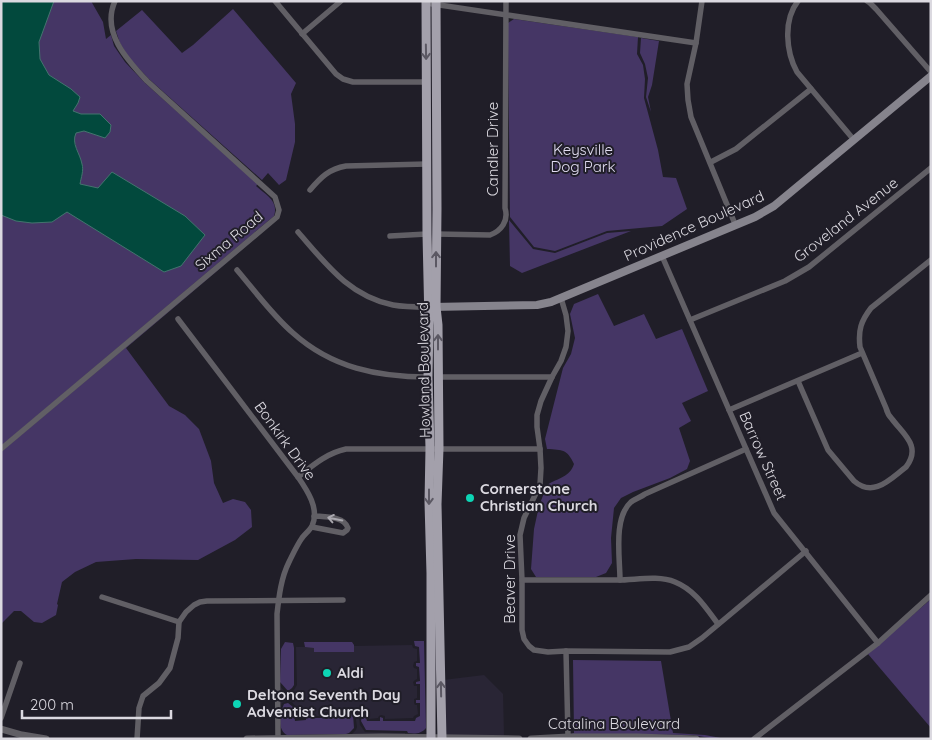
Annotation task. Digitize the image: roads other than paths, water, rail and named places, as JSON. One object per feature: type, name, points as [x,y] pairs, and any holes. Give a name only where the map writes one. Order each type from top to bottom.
[{"type":"main road","name":"Howland Boulevard","points":[[431,3],[427,82],[427,164],[431,234]]},
{"type":"main road","name":"Howland Boulevard","points":[[431,3],[432,307],[428,377],[437,504],[442,738]]},
{"type":"main road","name":"Providence Boulevard","points":[[432,307],[537,305],[560,298],[755,217],[774,206],[931,76]]},
{"type":"main road","name":"Howland Boulevard","points":[[431,738],[429,502],[438,378],[438,325],[432,307]]},
{"type":"street","name":"Sixma Road","points":[[1,449],[277,217],[279,210],[276,197],[270,191],[146,80],[127,60],[117,45],[112,26],[111,14],[115,1]]},
{"type":"street","points":[[274,1],[336,74],[343,79],[353,82],[427,82]]},
{"type":"street","points":[[302,34],[340,1]]},
{"type":"street","name":"Candler Drive","points":[[390,236],[431,234],[490,235],[504,225],[506,219],[506,1]]},
{"type":"street","points":[[702,1],[696,43],[687,84],[688,100],[691,117],[736,224]]},
{"type":"street","points":[[798,1],[791,13],[788,30],[788,48],[792,64],[854,140]]},
{"type":"street","points":[[867,1],[931,72]]},
{"type":"street","points":[[431,3],[696,43]]},
{"type":"street","points":[[711,162],[736,149],[811,89]]},
{"type":"street","points":[[310,190],[331,170],[346,166],[427,164]]},
{"type":"street","name":"Groveland Avenue","points":[[690,320],[785,281],[810,267],[931,168]]},
{"type":"street","points":[[298,232],[336,275],[356,291],[380,302],[395,306],[432,307]]},
{"type":"street","name":"Barrow Street","points":[[662,256],[774,513],[878,643]]},
{"type":"street","points":[[798,381],[828,450],[858,485],[864,488],[878,487],[906,467],[912,452],[912,445],[890,417],[862,353],[859,338],[860,328],[864,317],[872,308],[930,264]]},
{"type":"street","points":[[237,270],[279,320],[311,347],[329,358],[377,374],[428,377]]},
{"type":"street","name":"Beaver Drive","points":[[560,298],[566,315],[568,331],[566,347],[561,361],[552,376],[537,415],[540,449],[540,485],[524,518],[520,535],[522,630],[524,639],[529,646],[534,650],[548,652],[670,652],[689,647],[806,551]]},
{"type":"street","name":"Bonkirk Drive","points":[[178,319],[298,476],[313,506],[312,527],[301,540],[288,564],[278,600],[278,739]]},
{"type":"street","points":[[729,410],[862,353]]},
{"type":"street","points":[[438,378],[552,376]]},
{"type":"street","points":[[298,476],[320,459],[336,451],[346,449],[540,449]]},
{"type":"street","points":[[620,580],[619,528],[624,512],[631,503],[645,494],[746,449]]},
{"type":"street","points":[[312,527],[343,533],[348,528],[341,519],[314,516]]},
{"type":"street","points":[[522,580],[662,579],[674,582],[696,595],[718,624]]},
{"type":"street","points":[[754,739],[878,643],[931,595]]},
{"type":"street","points":[[102,597],[178,622]]},
{"type":"street","points":[[137,739],[139,708],[143,696],[158,683],[170,668],[178,638],[178,622],[194,605],[200,602],[225,600],[343,600]]},
{"type":"street","points":[[566,651],[568,737]]},
{"type":"street","points":[[1,718],[20,663]]},
{"type":"street","points":[[1,729],[46,739]]},
{"type":"street","points":[[247,739],[382,737],[519,739]]},
{"type":"street","name":"Catalina Boulevard","points":[[531,739],[568,737],[696,739]]},
{"type":"place","name":"Cornerstone Christian Church","points":[[470,498]]},
{"type":"place","name":"Aldi","points":[[327,673]]},
{"type":"place","name":"Deltona Seventh Day Adventist Church","points":[[237,704]]},
{"type":"park label","name":"Keysville Dog Park","points":[[583,158]]}]
